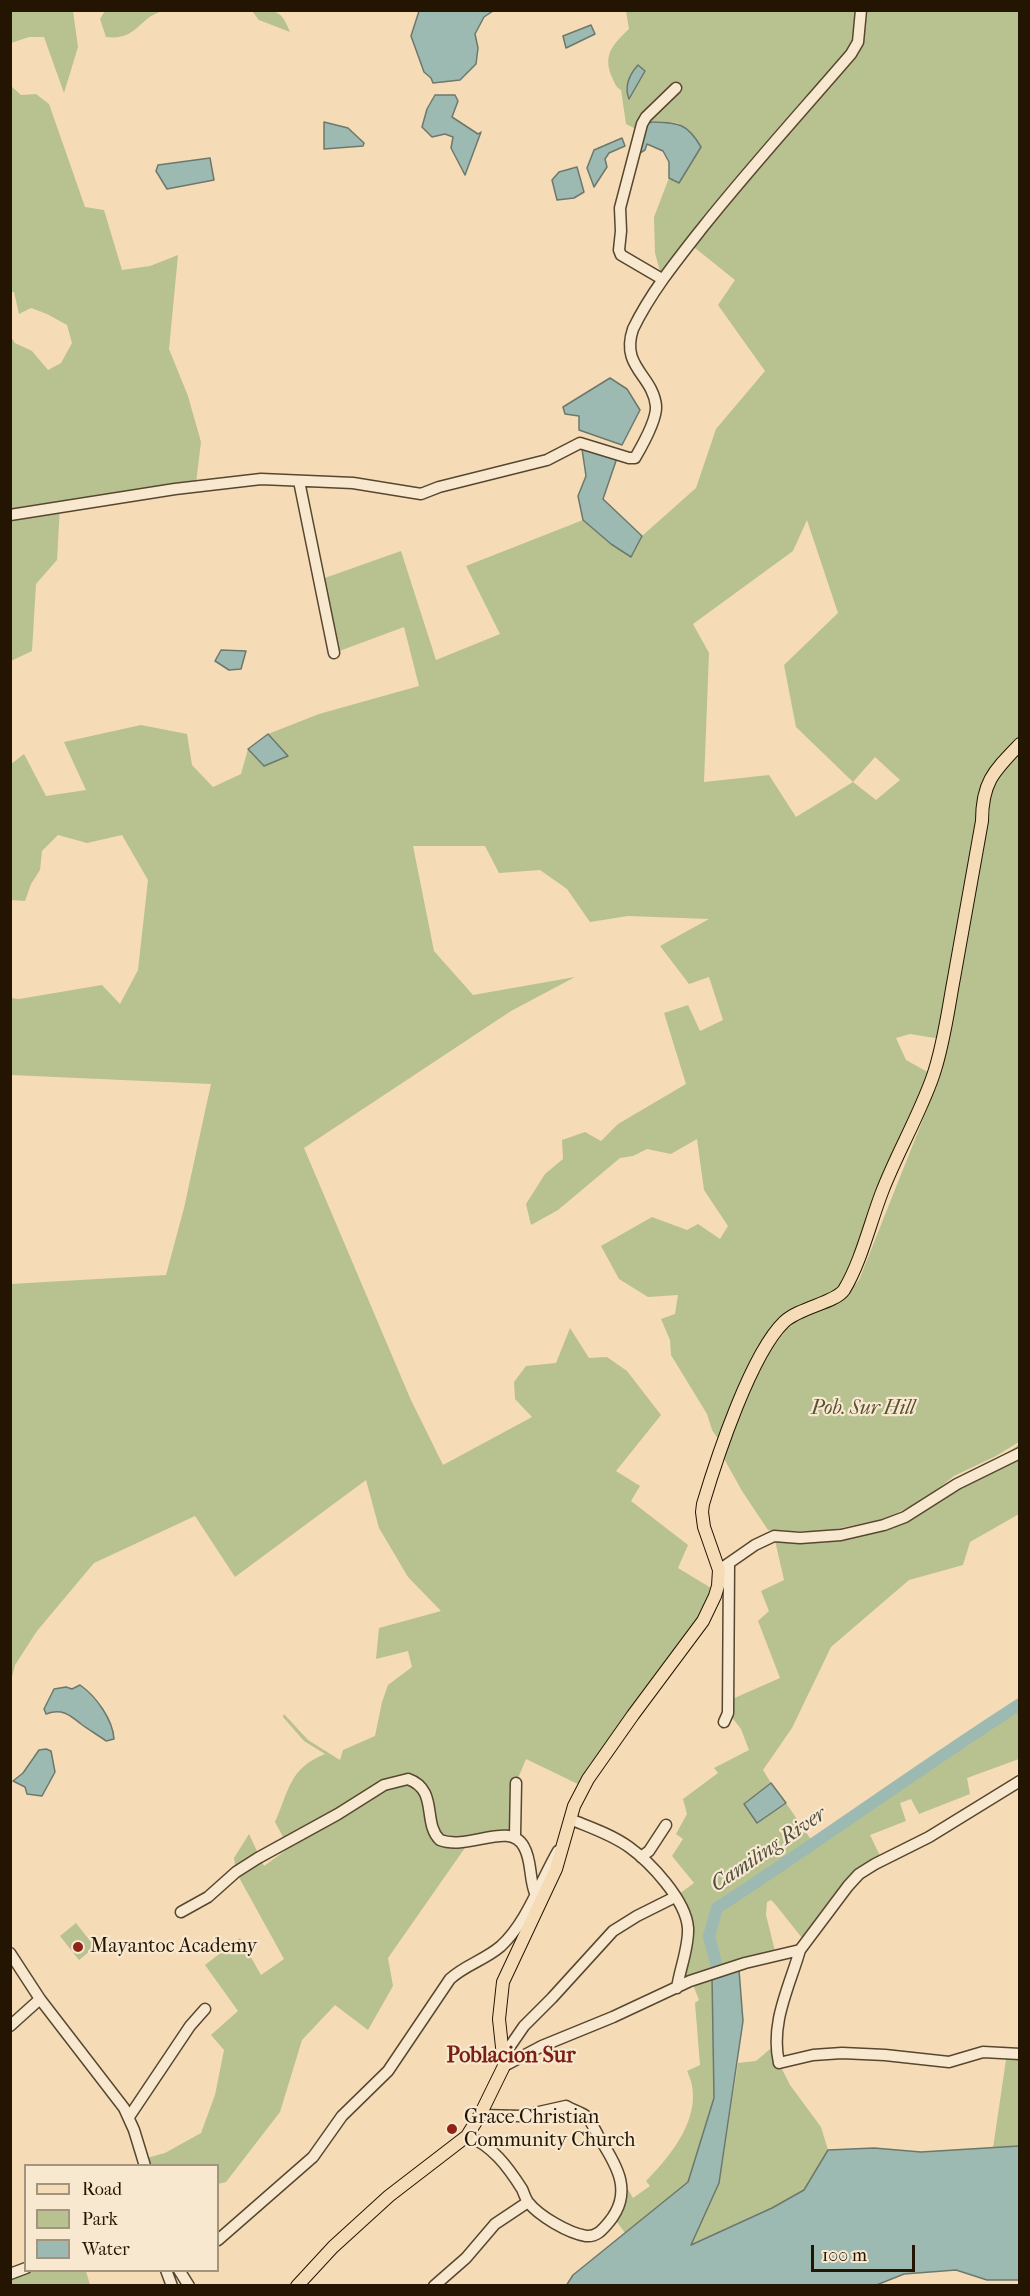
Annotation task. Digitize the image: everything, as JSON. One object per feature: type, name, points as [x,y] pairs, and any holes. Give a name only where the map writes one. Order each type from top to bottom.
[{"type":"main road","points":[[297,2286],[333,2247],[375,2209],[467,2136],[480,2115],[504,2060],[499,2019],[503,1982],[556,1869],[570,1819],[588,1779],[704,1621],[718,1586],[724,1567],[702,1519],[703,1504],[754,1371],[769,1342],[783,1323],[802,1309],[840,1294],[852,1274],[883,1190],[933,1075],[943,1039],[987,786],[996,769],[1020,744]]},
{"type":"street","points":[[10,515],[175,489],[261,479],[353,483],[421,494],[439,487],[547,460],[580,443],[635,458],[651,426],[656,406],[630,356],[630,338],[639,317],[662,279],[783,129],[851,54],[858,42],[861,10]]},
{"type":"street","points":[[662,279],[621,255],[619,250],[620,208],[642,124],[646,117],[676,88]]},
{"type":"street","points":[[299,481],[334,652]]},
{"type":"street","points":[[724,1722],[728,1713],[724,1567],[764,1540],[774,1536],[820,1537],[858,1533],[905,1517],[957,1484],[1020,1453]]},
{"type":"street","points":[[181,1912],[208,1897],[236,1872],[258,1858],[338,1814],[384,1785],[408,1779],[420,1785],[430,1808],[432,1828],[441,1840],[458,1844],[501,1835],[515,1836],[521,1841],[528,1856],[535,1893]]},
{"type":"street","points":[[1020,1781],[929,1838],[859,1874],[800,1950],[780,2013],[776,2044],[779,2063],[813,2055],[842,2053],[949,2062],[983,2052],[1020,2054]]},
{"type":"street","points":[[515,1836],[516,1783]]},
{"type":"street","points":[[570,1819],[617,1840],[641,1857],[675,1897],[685,1914],[688,1928],[677,1988]]},
{"type":"street","points":[[641,1857],[649,1851],[666,1824]]},
{"type":"street","points":[[219,2239],[313,2157],[342,2116],[388,2071],[445,1983],[462,1969],[488,1956],[502,1945],[518,1926],[562,1845]]},
{"type":"street","points":[[504,2060],[524,2026],[608,1936],[626,1922],[675,1897]]},
{"type":"street","points":[[504,2060],[690,1982],[736,1966],[800,1950]]},
{"type":"street","points":[[10,1953],[14,1970],[40,1999],[129,2117],[144,2164]]},
{"type":"street","points":[[10,2026],[40,1999]]},
{"type":"street","points":[[129,2117],[190,2026],[206,2009]]},
{"type":"street","points":[[467,2136],[479,2140],[495,2152],[528,2202],[563,2228],[584,2235],[594,2235],[609,2222],[620,2205],[621,2186],[617,2170],[588,2119],[566,2106],[521,2116],[480,2115]]},
{"type":"street","points":[[434,2286],[466,2258],[495,2224],[528,2202]]},
{"type":"street","points":[[172,2274],[189,2286]]},
{"type":"green space","points":[[10,11],[73,11],[78,47],[64,93],[44,37],[29,37],[11,43]]},
{"type":"green space","points":[[105,11],[163,11],[154,14],[125,36],[106,37],[100,19]]},
{"type":"green space","points":[[252,11],[276,12],[284,19],[290,32],[259,20]]},
{"type":"green space","name":"Pob. Sur Hill","points":[[626,11],[1019,11],[1019,1442],[954,1476],[921,1502],[883,1519],[821,1532],[768,1530],[722,1455],[765,1358],[794,1319],[842,1300],[859,1280],[943,1069],[938,1058],[941,1039],[910,1034],[896,1038],[906,1060],[933,1075],[842,1292],[802,1309],[769,1342],[723,1446],[712,1430],[707,1414],[671,1355],[670,1340],[661,1319],[675,1314],[678,1295],[648,1297],[619,1279],[601,1246],[652,1217],[687,1230],[698,1224],[720,1239],[728,1226],[704,1190],[697,1139],[671,1154],[647,1149],[633,1156],[620,1158],[558,1210],[531,1225],[526,1204],[545,1174],[563,1159],[562,1140],[585,1132],[601,1141],[618,1124],[686,1084],[664,1013],[688,1005],[700,1031],[723,1020],[709,977],[689,984],[660,946],[709,919],[628,916],[590,922],[567,889],[540,870],[499,873],[485,846],[413,846],[434,951],[473,995],[575,977],[511,1011],[304,1148],[410,1398],[443,1465],[532,1417],[515,1399],[514,1382],[526,1366],[556,1363],[570,1328],[589,1358],[607,1357],[627,1371],[661,1415],[616,1471],[640,1486],[631,1501],[688,1545],[678,1568],[716,1591],[584,1787],[526,1759],[516,1783],[515,1836],[469,1842],[388,1958],[393,1986],[368,2030],[335,2005],[302,2040],[280,2112],[226,2182],[219,2184],[219,2164],[145,2164],[143,2159],[165,2153],[201,2133],[215,2095],[224,2050],[211,2035],[238,2011],[205,1965],[240,1938],[261,1975],[284,1959],[236,1872],[234,1858],[249,1834],[264,1866],[289,1848],[275,1822],[297,1773],[304,1766],[325,1754],[304,1741],[283,1717],[284,1714],[308,1740],[340,1760],[343,1750],[375,1736],[388,1685],[412,1667],[408,1651],[376,1659],[379,1628],[441,1611],[408,1577],[379,1528],[366,1480],[235,1577],[195,1516],[94,1563],[37,1631],[15,1665],[11,1681],[11,1284],[166,1275],[184,1208],[211,1084],[11,1075],[11,998],[19,999],[102,985],[120,1004],[138,970],[148,880],[122,835],[87,843],[58,835],[42,851],[40,870],[31,884],[25,901],[11,900],[11,764],[24,754],[46,796],[86,790],[64,742],[141,725],[187,734],[192,765],[213,787],[241,774],[248,749],[264,766],[287,755],[268,734],[319,714],[419,686],[404,627],[334,653],[319,580],[401,551],[436,660],[500,634],[466,566],[583,520],[611,544],[631,557],[642,536],[696,488],[716,429],[765,371],[718,305],[735,280],[690,244],[662,279],[655,253],[654,217],[669,178],[679,183],[701,147],[678,123],[651,122],[638,130],[626,124],[621,90],[616,86],[611,75],[608,61],[611,49],[629,29]],"holes":[[[807,520],[838,613],[784,665],[796,727],[853,782],[796,817],[769,775],[704,782],[709,653],[693,624],[793,551]],[[875,757],[900,780],[876,800],[853,782]]]},
{"type":"green space","points":[[11,86],[21,95],[36,94],[49,104],[85,207],[104,210],[122,270],[150,266],[178,255],[169,349],[188,396],[201,442],[196,483],[60,506],[57,560],[36,584],[32,651],[11,661],[10,336],[15,343],[32,351],[48,370],[61,363],[72,343],[67,325],[47,314],[31,308],[19,314],[14,292],[11,292]]},
{"type":"green space","points":[[1019,1444],[1019,1514],[970,1542],[963,1565],[909,1580],[831,1647],[792,1728],[763,1770],[771,1783],[744,1804],[757,1823],[786,1803],[814,1844],[926,1765],[1019,1704],[1019,1759],[967,1778],[970,1794],[919,1814],[911,1799],[900,1803],[906,1821],[870,1835],[882,1860],[860,1874],[806,1943],[775,1904],[771,1900],[767,1902],[766,1915],[776,1955],[712,1976],[714,2098],[688,2182],[625,2233],[614,2218],[622,2192],[627,2188],[633,2198],[650,2186],[646,2181],[676,2145],[690,2116],[693,2101],[692,2086],[687,2071],[700,2065],[695,2003],[699,2000],[692,1982],[677,1988],[688,1937],[675,1897],[694,1883],[672,1856],[683,1839],[676,1834],[687,1814],[683,1799],[718,1773],[714,1768],[749,1750],[741,1729],[730,1715],[730,1700],[780,1678],[758,1621],[769,1611],[761,1591],[784,1580],[774,1536],[820,1537],[884,1525],[989,1468]]},
{"type":"green space","points":[[76,1923],[95,1947],[79,1960],[60,1936]]},
{"type":"green space","points":[[776,2044],[779,2063],[790,2085],[821,2127],[828,2150],[804,2190],[772,2208],[690,2246],[719,2183],[738,2063],[756,2061]]},
{"type":"green space","points":[[1007,2053],[1019,2054],[1019,2146],[993,2148]]},
{"type":"green space","points":[[28,2272],[86,2272],[90,2285],[11,2285],[10,2279]]},
{"type":"water","points":[[419,11],[493,11],[484,17],[475,34],[478,48],[476,64],[460,80],[433,83],[424,72],[411,36]]},
{"type":"water","points":[[591,25],[595,34],[566,48],[563,36]]},
{"type":"water","points":[[638,65],[645,71],[629,99],[628,81]]},
{"type":"water","points":[[435,95],[455,95],[458,101],[452,117],[478,134],[481,132],[465,175],[451,148],[453,137],[445,134],[432,137],[422,127],[427,109]]},
{"type":"water","points":[[324,122],[348,128],[364,143],[363,146],[324,149]]},
{"type":"water","points":[[653,122],[682,126],[691,133],[701,147],[679,183],[669,178],[669,162],[663,151],[647,144],[645,150],[640,153],[643,124]]},
{"type":"water","points":[[622,138],[625,146],[609,153],[605,159],[607,167],[594,187],[587,168],[594,150]]},
{"type":"water","points":[[210,158],[214,180],[167,189],[156,171],[158,165]]},
{"type":"water","points":[[577,167],[584,192],[574,198],[557,200],[552,180],[559,172]]},
{"type":"water","points":[[610,378],[627,389],[640,410],[622,445],[579,430],[579,416],[565,414],[563,407]]},
{"type":"water","points":[[582,449],[617,458],[603,499],[642,536],[631,557],[611,544],[583,520],[578,496],[586,476]]},
{"type":"water","points":[[221,650],[246,651],[241,669],[229,670],[215,661]]},
{"type":"water","points":[[268,734],[288,756],[264,766],[248,749]]},
{"type":"water","points":[[80,1685],[103,1709],[111,1724],[114,1739],[106,1741],[65,1713],[46,1714],[44,1709],[54,1689],[66,1687],[72,1689]]},
{"type":"water","points":[[39,1750],[51,1751],[55,1772],[42,1796],[27,1794],[25,1787],[13,1781],[23,1773]]},
{"type":"water","points":[[771,1783],[786,1803],[757,1823],[744,1804]]},
{"type":"water","points":[[739,1970],[743,2021],[719,2183],[691,2245],[772,2208],[804,2190],[828,2150],[874,2148],[921,2152],[1019,2146],[1019,2280],[987,2280],[956,2270],[904,2274],[874,2286],[566,2286],[573,2275],[688,2182],[714,2098],[712,1976]]},
{"type":"waterway","name":"Camiling River","points":[[723,1982],[709,1936],[717,1908],[1020,1704]]},
{"type":"place","name":"Mayantoc Academy","points":[[78,1947]]},
{"type":"place","name":"Grace Christian Community Church","points":[[452,2129]]},
{"type":"district","name":"Poblacion Sur","points":[[511,2057]]}]
